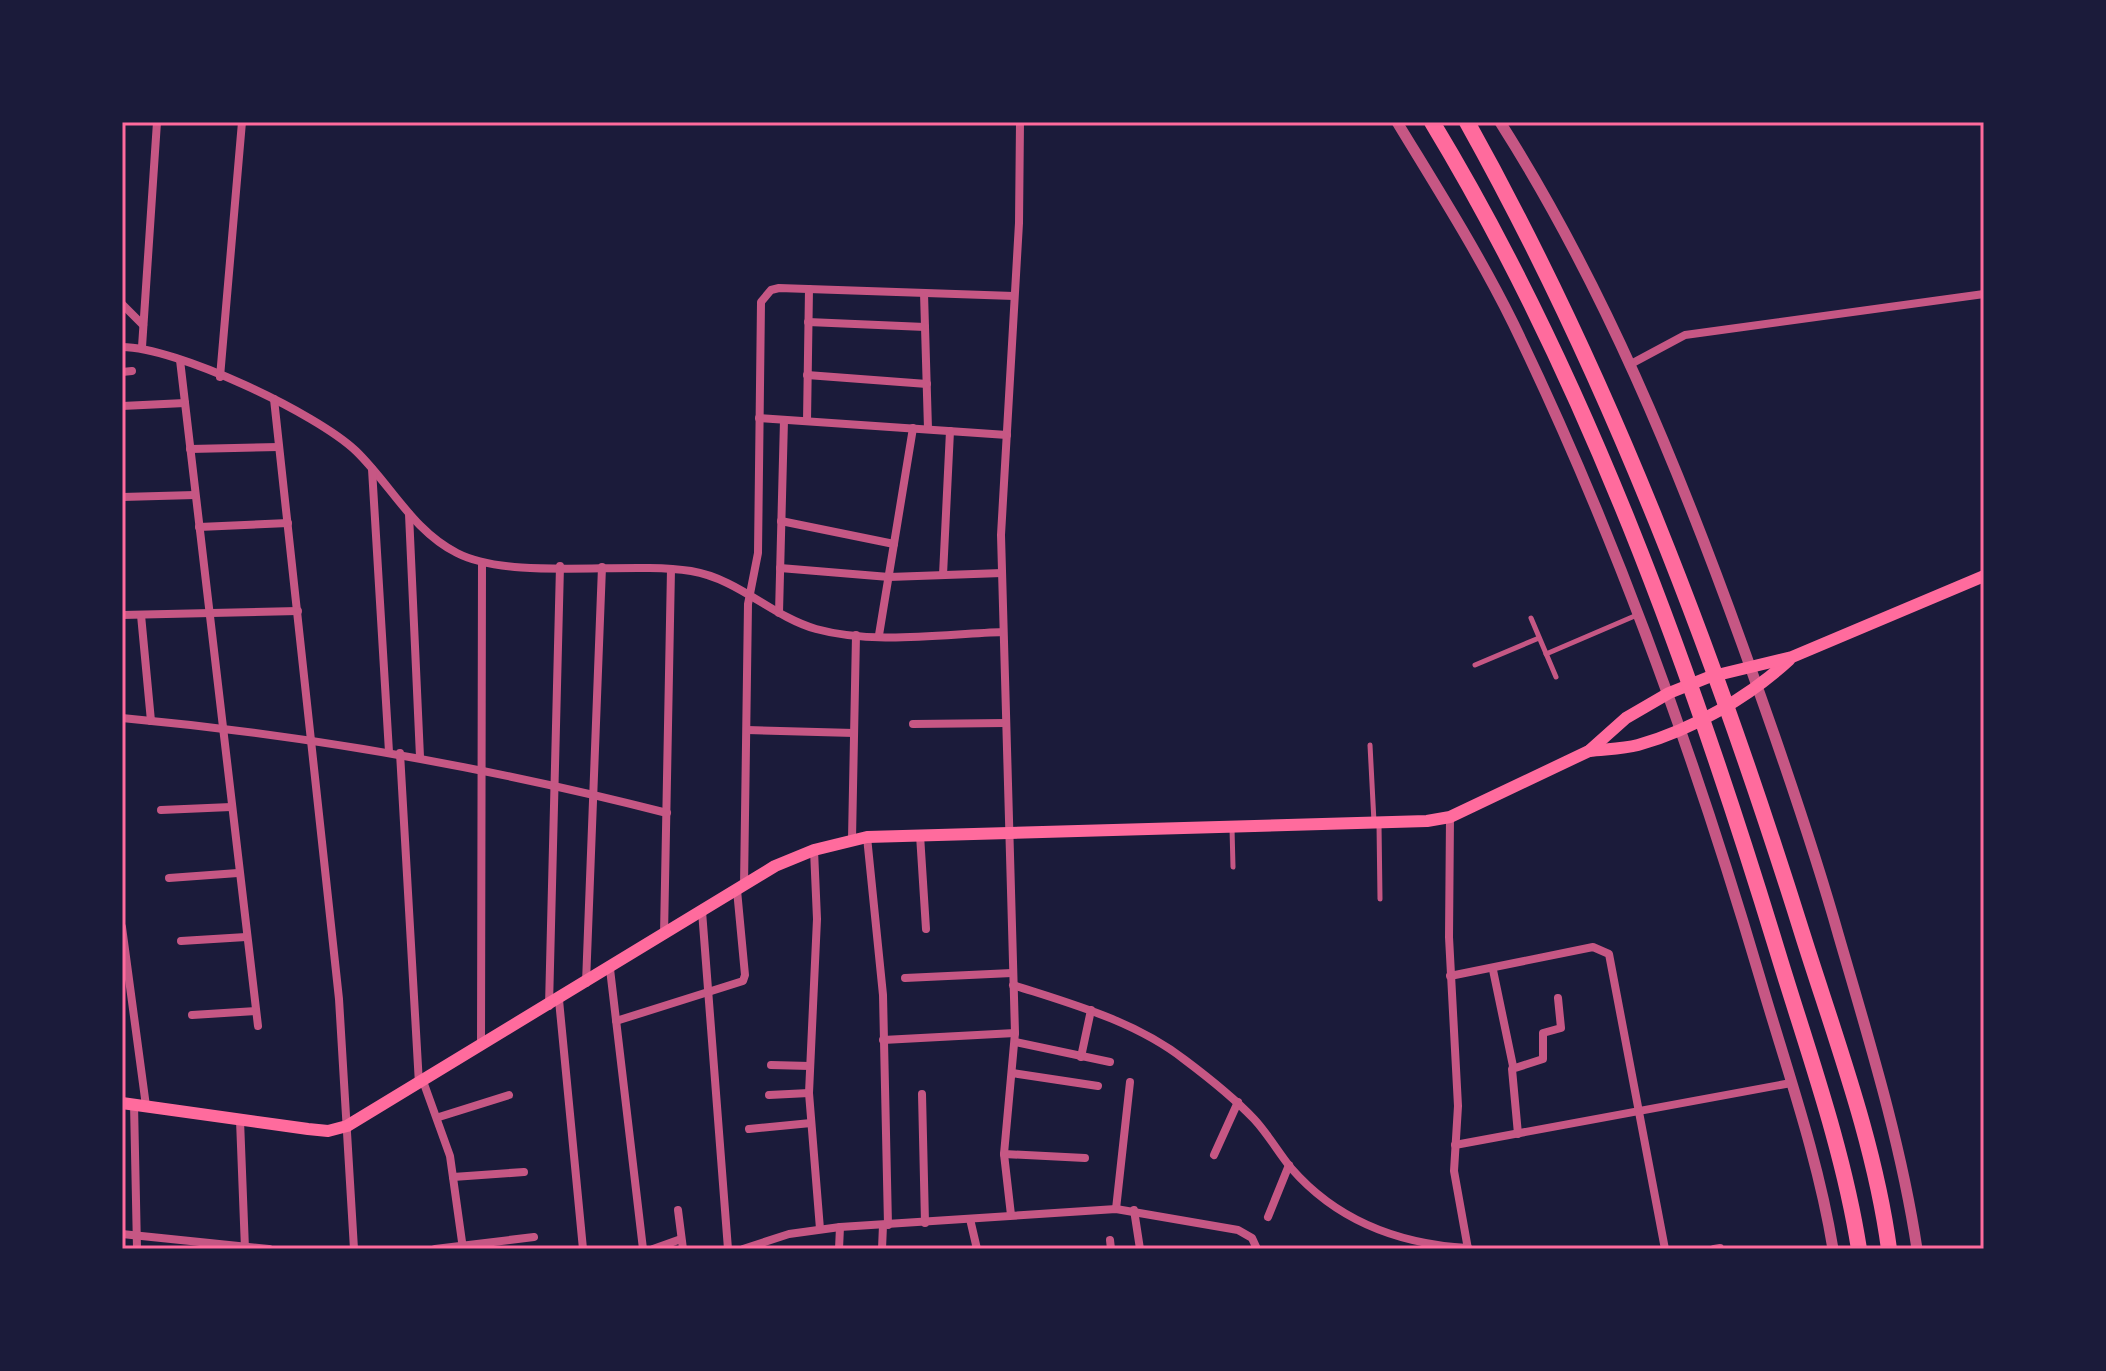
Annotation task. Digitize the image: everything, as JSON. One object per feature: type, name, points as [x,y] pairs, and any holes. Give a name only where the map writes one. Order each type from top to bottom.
[{"type":"highway","points":[[1432,122],[1502,243],[1602,462],[1685,673],[1759,890],[1841,1165],[1859,1249]]},
{"type":"highway","points":[[1467,122],[1528,232],[1627,455],[1712,662],[1851,1091],[1889,1249]]},
{"type":"main road","points":[[134,1104],[328,1131],[347,1126],[554,1004],[775,866],[852,839],[1007,831],[1377,823],[1450,817],[1589,751],[1626,718],[1669,693],[1792,657],[1984,576]]},
{"type":"main road","points":[[1589,751],[1637,745],[1682,728],[1759,687],[1792,657]]},
{"type":"street","points":[[142,347],[157,122]]},
{"type":"street","points":[[220,377],[242,122]]},
{"type":"street","points":[[1011,1215],[1004,1154],[1015,1038],[1002,573],[1020,122]]},
{"type":"street","points":[[1397,122],[1512,322],[1669,693],[1791,1083],[1833,1249]]},
{"type":"street","points":[[1500,122],[1581,263],[1629,365],[1713,563],[1759,687],[1815,853],[1860,1010],[1897,1147],[1917,1249]]},
{"type":"street","points":[[616,1021],[740,983],[745,975],[740,888],[750,594],[758,553],[759,310],[765,295],[779,288],[1014,296]]},
{"type":"street","points":[[807,421],[809,289]]},
{"type":"street","points":[[924,293],[928,429]]},
{"type":"street","points":[[1629,365],[1685,335],[1984,294]]},
{"type":"street","points":[[122,304],[144,325]]},
{"type":"street","points":[[808,322],[925,327]]},
{"type":"street","points":[[122,347],[142,347],[180,360],[318,421],[372,469],[409,513],[441,544],[482,563],[671,569],[712,576],[750,594],[779,613],[816,629],[856,635],[1003,632]]},
{"type":"street","points":[[180,360],[258,1026]]},
{"type":"street","points":[[122,372],[132,371]]},
{"type":"street","points":[[807,375],[927,384]]},
{"type":"street","points":[[274,399],[339,999],[354,1249]]},
{"type":"street","points":[[122,406],[185,403]]},
{"type":"street","points":[[759,418],[1007,435]]},
{"type":"street","points":[[779,613],[784,420]]},
{"type":"street","points":[[879,635],[913,428]]},
{"type":"street","points":[[943,575],[950,431]]},
{"type":"street","points":[[190,449],[279,447]]},
{"type":"street","points":[[372,469],[389,752]]},
{"type":"street","points":[[122,497],[195,495]]},
{"type":"street","points":[[409,513],[420,757]]},
{"type":"street","points":[[781,521],[894,544]]},
{"type":"street","points":[[199,527],[288,523]]},
{"type":"street","points":[[481,1047],[482,563]]},
{"type":"street","points":[[560,566],[554,1004],[583,1249]]},
{"type":"street","points":[[586,984],[602,567]]},
{"type":"street","points":[[780,568],[889,577],[1002,573]]},
{"type":"street","points":[[664,935],[671,569]]},
{"type":"street","points":[[122,615],[298,611]]},
{"type":"street","points":[[141,615],[151,721]]},
{"type":"street","points":[[852,839],[856,635]]},
{"type":"street","points":[[122,718],[223,728],[400,753],[555,785],[667,813]]},
{"type":"street","points":[[913,724],[1005,723]]},
{"type":"street","points":[[747,730],[854,733]]},
{"type":"street","points":[[400,753],[421,1083],[439,1117],[453,1177],[462,1247]]},
{"type":"street","points":[[161,810],[231,807]]},
{"type":"street","points":[[1013,985],[1091,1010],[1142,1033],[1181,1057],[1238,1102],[1312,1190],[1369,1227],[1434,1246],[1468,1249],[1456,1197],[1458,1106],[1450,976],[1450,817]]},
{"type":"street","points":[[920,835],[926,929]]},
{"type":"street","points":[[867,837],[883,995],[886,1225],[882,1249]]},
{"type":"street","points":[[814,850],[817,919],[809,1093],[820,1229]]},
{"type":"street","points":[[169,878],[238,873]]},
{"type":"street","points":[[702,911],[728,1249]]},
{"type":"street","points":[[122,927],[134,1104],[137,1249]]},
{"type":"street","points":[[181,941],[246,937]]},
{"type":"street","points":[[1450,976],[1493,970],[1593,947],[1605,949],[1611,959],[1665,1249]]},
{"type":"street","points":[[610,969],[643,1249]]},
{"type":"street","points":[[1493,970],[1513,1066],[1518,1134]]},
{"type":"street","points":[[905,978],[1012,973]]},
{"type":"street","points":[[1513,1066],[1543,1059],[1543,1033],[1561,1028],[1558,998]]},
{"type":"street","points":[[1081,1057],[1091,1010]]},
{"type":"street","points":[[192,1015],[256,1011]]},
{"type":"street","points":[[883,1040],[1015,1038],[1110,1062]]},
{"type":"street","points":[[771,1065],[810,1066]]},
{"type":"street","points":[[1012,1073],[1098,1086]]},
{"type":"street","points":[[1116,1209],[1130,1082]]},
{"type":"street","points":[[1455,1145],[1791,1083]]},
{"type":"street","points":[[769,1095],[809,1093]]},
{"type":"street","points":[[922,1094],[925,1223]]},
{"type":"street","points":[[439,1117],[509,1095]]},
{"type":"street","points":[[1214,1155],[1238,1102]]},
{"type":"street","points":[[240,1120],[245,1248]]},
{"type":"street","points":[[749,1129],[811,1123]]},
{"type":"street","points":[[1004,1154],[1085,1158]]},
{"type":"street","points":[[1268,1217],[1289,1165]]},
{"type":"street","points":[[453,1177],[524,1172]]},
{"type":"street","points":[[743,1249],[820,1229],[1116,1209],[1238,1230],[1252,1238],[1257,1249]]},
{"type":"street","points":[[678,1210],[683,1249]]},
{"type":"street","points":[[1134,1210],[1140,1249]]},
{"type":"street","points":[[970,1219],[977,1249]]},
{"type":"street","points":[[839,1249],[840,1227]]},
{"type":"street","points":[[122,1234],[269,1249]]},
{"type":"street","points":[[435,1249],[534,1237]]},
{"type":"street","points":[[653,1249],[681,1239]]},
{"type":"lane","points":[[1546,654],[1638,614]]},
{"type":"lane","points":[[1531,618],[1556,677]]},
{"type":"lane","points":[[1475,665],[1539,638]]},
{"type":"lane","points":[[1370,745],[1380,899]]},
{"type":"lane","points":[[1232,826],[1233,867]]}]
